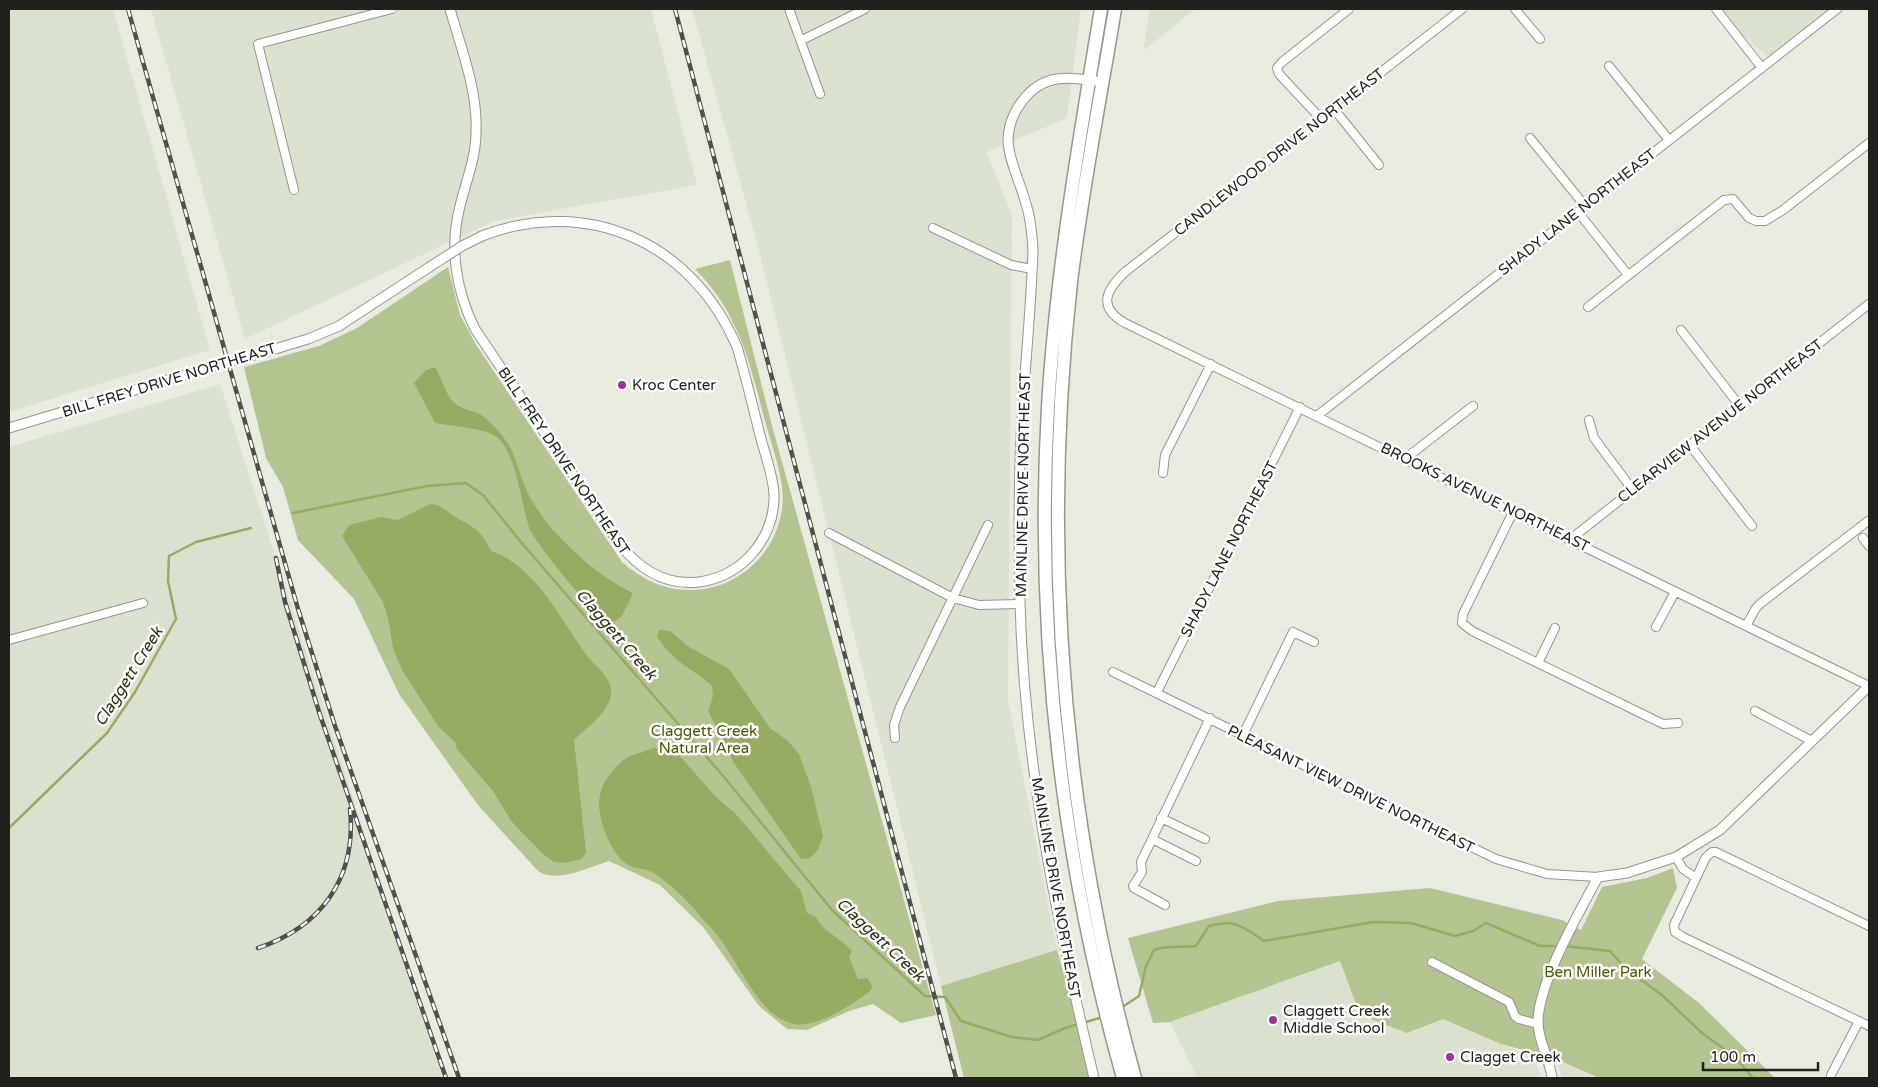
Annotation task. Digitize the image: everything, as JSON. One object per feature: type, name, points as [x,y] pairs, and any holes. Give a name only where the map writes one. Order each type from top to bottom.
[{"type":"highway","points":[[1101,9],[1067,221],[1054,341],[1046,458],[1045,555],[1049,656],[1061,781],[1077,884],[1106,987]]},
{"type":"highway","points":[[1115,9],[1082,208],[1067,326],[1059,437],[1057,567],[1064,691],[1072,770],[1106,987],[1117,1037],[1123,1078]]},
{"type":"highway","points":[[1117,1037],[1135,1078]]},
{"type":"street","points":[[294,190],[258,44],[392,9]]},
{"type":"street","name":"BILL FREY DRIVE NORTHEAST","points":[[9,428],[308,339],[339,326],[428,268],[462,246],[482,236],[518,226],[556,221],[591,224],[612,229],[641,241],[675,262],[689,274],[710,298],[728,326],[736,346],[774,494],[770,525],[755,552],[737,568],[725,575],[704,581],[671,580],[652,574],[638,565],[618,542],[487,347],[467,311],[457,276],[455,241],[458,217],[473,162],[476,131],[471,89],[450,9]]},
{"type":"street","points":[[790,9],[820,94]]},
{"type":"street","points":[[802,40],[865,9]]},
{"type":"street","points":[[1321,119],[1279,74],[1277,68],[1349,9]]},
{"type":"street","name":"CANDLEWOOD DRIVE NORTHEAST","points":[[1107,302],[1110,288],[1125,272],[1462,9]]},
{"type":"street","points":[[1515,9],[1540,39]]},
{"type":"street","points":[[1716,9],[1762,68]]},
{"type":"street","name":"SHADY LANE NORTHEAST","points":[[1318,415],[1837,9]]},
{"type":"street","points":[[1609,66],[1669,140]]},
{"type":"street","name":"MAINLINE DRIVE NORTHEAST","points":[[1094,1078],[1057,912],[1039,805],[1030,735],[1020,604],[1021,440],[1032,268],[1032,229],[1008,141],[1013,118],[1026,97],[1042,84],[1055,79],[1103,82]]},
{"type":"street","points":[[1334,109],[1379,165]]},
{"type":"street","points":[[1530,138],[1585,206]]},
{"type":"street","points":[[1588,307],[1724,200],[1733,199],[1749,218],[1756,221],[1765,221],[1783,210],[1869,143]]},
{"type":"street","points":[[1578,212],[1628,275]]},
{"type":"street","points":[[933,228],[1011,265],[1032,268]]},
{"type":"street","name":"BROOKS AVENUE NORTHEAST","points":[[1107,302],[1110,310],[1121,320],[1869,686]]},
{"type":"street","name":"CLEARVIEW AVENUE NORTHEAST","points":[[1572,540],[1576,534],[1632,489],[1869,304]]},
{"type":"street","points":[[1681,330],[1739,405]]},
{"type":"street","points":[[1163,473],[1165,454],[1211,364]]},
{"type":"street","points":[[1406,458],[1472,406]]},
{"type":"street","name":"SHADY LANE NORTHEAST","points":[[1157,692],[1300,407]]},
{"type":"street","points":[[1589,420],[1594,438],[1632,489]]},
{"type":"street","points":[[1689,444],[1752,526]]},
{"type":"street","points":[[1513,512],[1463,614],[1462,623],[1472,631],[1663,724],[1678,723]]},
{"type":"street","points":[[1746,626],[1756,608],[1868,521]]},
{"type":"street","points":[[895,738],[894,725],[896,716],[988,525]]},
{"type":"street","points":[[829,533],[953,598],[979,605],[1020,604]]},
{"type":"street","points":[[1863,538],[1869,546]]},
{"type":"street","points":[[1656,627],[1675,592]]},
{"type":"street","points":[[9,640],[143,603]]},
{"type":"street","points":[[1538,663],[1556,628]]},
{"type":"street","points":[[1243,735],[1293,632],[1314,642]]},
{"type":"street","name":"PLEASANT VIEW DRIVE NORTHEAST","points":[[1113,672],[1496,859],[1547,874],[1598,877]]},
{"type":"street","points":[[1552,1078],[1538,1024],[1542,996],[1552,970],[1598,877],[1627,873],[1676,857],[1720,830],[1869,686]]},
{"type":"street","points":[[1755,711],[1812,741]]},
{"type":"street","points":[[1165,906],[1134,888],[1135,881],[1142,872],[1141,862],[1161,818],[1210,718]]},
{"type":"street","points":[[1161,818],[1205,839]]},
{"type":"street","points":[[1152,838],[1196,861]]},
{"type":"street","points":[[1869,926],[1719,853],[1712,852],[1706,857],[1675,920],[1674,930],[1683,937],[1869,1026]]},
{"type":"street","points":[[1676,857],[1683,869],[1696,878]]},
{"type":"street","points":[[1432,962],[1506,1000],[1519,1019],[1538,1024]]},
{"type":"street","points":[[1831,1074],[1859,1022]]},
{"type":"shaded area","points":[[9,9],[113,9],[210,350],[9,412]]},
{"type":"shaded area","points":[[151,9],[651,9],[697,185],[494,221],[245,339]]},
{"type":"shaded area","points":[[692,9],[1081,9],[1067,118],[987,152],[1012,216],[1008,699],[1057,950],[941,986],[759,250]]},
{"type":"shaded area","points":[[1150,9],[1195,9],[1143,51]]},
{"type":"shaded area","points":[[1711,9],[1846,9],[1776,63]]},
{"type":"shaded area","points":[[435,367],[450,398],[462,408],[483,416],[504,438],[533,502],[543,518],[556,533],[602,575],[633,593],[622,616],[614,622],[607,621],[600,616],[577,592],[533,535],[526,517],[518,480],[510,456],[498,438],[486,432],[435,423],[414,383],[426,370]]},
{"type":"shaded area","points":[[220,384],[443,1078],[9,1078],[9,447]]},
{"type":"shaded area","points":[[430,504],[440,507],[476,530],[484,538],[491,551],[507,558],[521,568],[545,594],[585,653],[609,682],[611,694],[606,708],[574,740],[586,852],[582,859],[564,863],[554,862],[544,855],[511,821],[493,791],[457,749],[455,742],[438,726],[402,670],[393,648],[383,602],[342,536],[349,525],[381,517],[398,520]]},
{"type":"shaded area","points":[[659,630],[670,631],[689,647],[729,669],[770,728],[788,741],[799,754],[811,787],[823,836],[818,850],[810,858],[801,859],[734,763],[708,711],[713,696],[712,686],[669,652],[657,636]]},
{"type":"shaded area","points":[[654,748],[672,750],[680,756],[716,797],[735,813],[801,891],[807,913],[816,917],[823,927],[852,951],[849,957],[858,979],[867,978],[873,987],[869,992],[821,1020],[800,1024],[790,1023],[779,1018],[759,999],[721,940],[686,901],[654,873],[630,866],[617,855],[601,819],[599,799],[601,791],[604,783],[623,760]]},
{"type":"shaded area","name":"Claggett Creek Middle School","points":[[1340,961],[1407,1033],[1443,1019],[1534,1058],[1541,1078],[1197,1078],[1170,1022]]},
{"type":"shaded area","points":[[1556,1059],[1586,1073],[1599,1078],[1562,1078]]},
{"type":"green space","name":"Claggett Creek Natural Area","points":[[730,260],[772,426],[936,1015],[901,1023],[873,1004],[849,1011],[807,1030],[787,1029],[759,1006],[704,928],[660,885],[609,861],[564,875],[546,875],[538,871],[478,805],[399,694],[354,599],[298,540],[283,487],[266,458],[244,367],[319,346],[357,328],[448,267],[460,315],[475,343],[622,562],[652,582],[674,589],[697,590],[726,583],[741,575],[765,551],[774,537],[780,521],[782,504],[781,478],[777,461],[747,356],[732,320],[722,302],[695,269]]},
{"type":"green space","name":"Ben Miller Park","points":[[1673,868],[1677,888],[1642,959],[1699,1003],[1775,1078],[1599,1078],[1556,1059],[1501,1044],[1443,1019],[1407,1033],[1360,1015],[1340,961],[1170,1022],[1153,1023],[1128,938],[1278,901],[1430,888],[1562,920],[1581,930],[1602,887],[1647,878]]},
{"type":"green space","points":[[1057,950],[1095,1078],[964,1078],[941,986]]},
{"type":"waterway","name":"Claggett Creek","points":[[293,513],[427,486],[466,483],[483,495],[520,541],[724,777],[832,910],[925,996],[945,997],[961,1021],[1012,1037],[1038,1040],[1065,1028],[1103,1017]]},
{"type":"waterway","name":"Claggett Creek","points":[[9,828],[107,733],[135,692],[176,619],[168,581],[169,556],[196,542],[251,528]]},
{"type":"waterway","name":"Claggett Creek","points":[[1121,1008],[1139,996],[1146,966],[1154,950],[1196,946],[1209,926],[1225,923],[1238,925],[1264,941],[1373,922],[1411,923],[1455,936],[1473,931],[1486,923],[1540,946],[1559,946]]},
{"type":"waterway","name":"Claggett Creek","points":[[1565,946],[1610,951],[1626,969],[1662,995],[1702,1033],[1735,1057],[1753,1078]]},
{"type":"railway","points":[[128,9],[298,609],[335,726],[459,1078]]},
{"type":"railway","points":[[675,9],[956,1078]]},
{"type":"railway","points":[[276,558],[285,602],[320,715],[446,1078]]},
{"type":"railway","points":[[258,948],[280,939],[300,927],[317,913],[330,896],[341,878],[347,857],[351,834],[350,809]]},
{"type":"place","name":"Kroc Center","points":[[622,385]]},
{"type":"place","name":"Claggett Creek Middle School","points":[[1273,1020]]},
{"type":"place","name":"Clagget Creek","points":[[1450,1057]]}]
